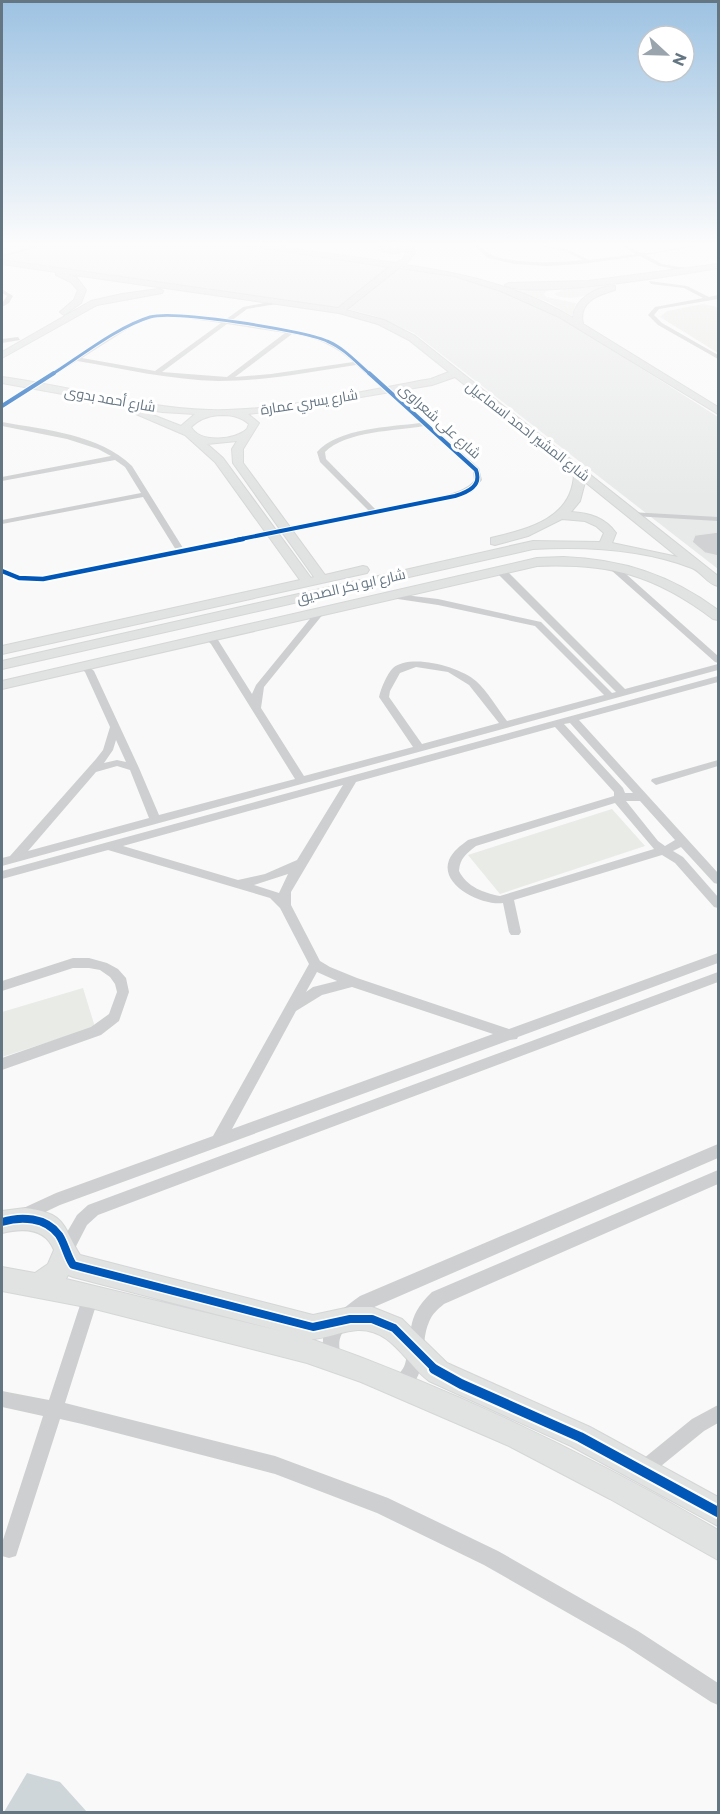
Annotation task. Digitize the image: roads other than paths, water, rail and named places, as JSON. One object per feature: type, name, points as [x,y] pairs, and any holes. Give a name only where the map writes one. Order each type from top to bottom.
[{"type":"street","points":[[2,348],[34,330]]},
{"type":"street","points":[[2,355],[45,330]]},
{"type":"street","name":"شارع على شعراوى","points":[[2,406],[124,330]]},
{"type":"street","points":[[158,373],[216,330]]},
{"type":"street","name":"شارع على شعراوى","points":[[2,572],[19,578],[43,579],[455,496],[466,493],[478,482],[479,476],[476,470],[332,343],[310,335],[275,330]]},
{"type":"street","name":"شارع المشير احمد اسماعيل","points":[[397,330],[718,582]]},
{"type":"street","points":[[587,330],[718,411]]},
{"type":"street","points":[[670,330],[718,357]]},
{"type":"street","points":[[228,379],[290,332]]},
{"type":"street","points":[[2,341],[18,339]]},
{"type":"street","points":[[76,359],[188,378],[228,379],[270,376],[357,363]]},
{"type":"street","name":"شارع يسري عمارة","points":[[190,434],[221,441],[302,410],[439,381],[455,373]]},
{"type":"street","name":"شارع أحمد بدوى","points":[[2,380],[133,411],[190,434],[219,460],[308,582]]},
{"type":"street","name":"شارع يسري عمارة","points":[[219,412],[291,406],[443,386],[470,385]]},
{"type":"street","name":"شارع أحمد بدوى","points":[[2,386],[30,388],[162,408],[219,412]]},
{"type":"street","points":[[696,397],[718,398]]},
{"type":"street","points":[[190,434],[186,427],[189,421],[219,412]]},
{"type":"street","points":[[231,412],[250,418],[259,426],[238,445],[237,463],[322,579]]},
{"type":"street","points":[[2,424],[87,442],[118,457],[128,466],[181,551]]},
{"type":"street","points":[[374,512],[324,460],[321,456],[323,448],[339,440],[425,424]]},
{"type":"street","points":[[2,480],[118,457]]},
{"type":"street","name":"شارع ابو بكر الصديق","points":[[2,650],[504,539],[536,529],[560,516],[569,508],[580,490],[580,472]]},
{"type":"street","points":[[2,522],[146,494]]},
{"type":"street","points":[[633,514],[718,519]]},
{"type":"street","points":[[560,516],[585,517],[606,526],[610,533],[604,545]]},
{"type":"street","name":"شارع ابو بكر الصديق","points":[[2,665],[511,549],[556,544],[604,545],[660,555],[702,569]]},
{"type":"street","points":[[2,685],[429,583],[523,558],[582,554],[621,559],[658,569],[691,584],[718,605]]},
{"type":"street","points":[[284,616],[321,611],[391,595],[429,583],[537,562],[560,560],[606,564],[641,572],[693,595],[718,616]]},
{"type":"street","points":[[606,564],[718,660]]},
{"type":"street","points":[[499,570],[623,693]]},
{"type":"street","points":[[628,581],[632,574],[641,572]]},
{"type":"street","points":[[429,583],[426,594],[438,602]]},
{"type":"street","points":[[391,595],[438,602],[538,624],[610,696]]},
{"type":"street","points":[[256,707],[259,687],[321,611]]},
{"type":"street","points":[[284,616],[297,620],[306,629]]},
{"type":"street","points":[[137,620],[143,633]]},
{"type":"street","points":[[214,633],[215,642],[300,779]]},
{"type":"street","points":[[2,678],[214,633]]},
{"type":"street","points":[[2,641],[42,641]]},
{"type":"street","points":[[420,749],[384,697],[396,671],[408,665],[425,664],[451,670],[467,678],[506,726]]},
{"type":"street","points":[[83,666],[89,671],[155,819]]},
{"type":"street","points":[[2,862],[718,667]]},
{"type":"street","points":[[238,677],[251,680],[266,677]]},
{"type":"street","points":[[675,679],[685,688]]},
{"type":"street","points":[[2,875],[718,679]]},
{"type":"street","points":[[572,719],[718,880]]},
{"type":"street","points":[[556,723],[619,791],[619,800],[654,844],[679,860],[718,904]]},
{"type":"street","points":[[14,858],[108,750],[114,728]]},
{"type":"street","points":[[90,773],[107,764],[117,763],[134,768]]},
{"type":"street","points":[[657,781],[718,763]]},
{"type":"street","points":[[285,905],[287,886],[353,778]]},
{"type":"street","points":[[643,797],[630,796],[472,843],[455,857],[453,867],[458,882],[476,895],[487,898],[508,898],[661,850],[674,848],[682,841]]},
{"type":"street","points":[[171,815],[176,826]]},
{"type":"street","points":[[132,826],[136,837]]},
{"type":"street","points":[[106,846],[274,895],[285,905],[315,964],[352,982],[512,1035]]},
{"type":"street","points":[[236,883],[260,880],[283,873],[302,862]]},
{"type":"street","points":[[508,898],[515,932]]},
{"type":"street","points":[[8,1220],[56,1200],[718,958]]},
{"type":"street","points":[[2,986],[74,963],[89,963],[103,966],[114,973],[121,982],[123,992],[114,1017],[96,1031],[2,1064]]},
{"type":"street","points":[[218,1142],[315,964]]},
{"type":"street","points":[[37,1286],[57,1272],[65,1251],[82,1220],[93,1210],[718,977]]},
{"type":"street","points":[[290,1009],[318,991],[352,982]]},
{"type":"street","points":[[372,1086],[379,1105]]},
{"type":"street","points":[[334,1359],[330,1352],[330,1335],[339,1321],[366,1302],[718,1151]]},
{"type":"street","points":[[401,1384],[413,1369],[414,1349],[421,1315],[428,1305],[438,1298],[718,1177]]},
{"type":"street","points":[[8,1220],[32,1219],[48,1224],[59,1236],[73,1265],[313,1327],[350,1318],[372,1319],[392,1327],[409,1341],[422,1360],[437,1372],[535,1415],[644,1469],[718,1512]]},
{"type":"street","points":[[2,1279],[91,1296],[307,1350],[334,1359],[401,1384],[534,1443],[643,1500],[718,1546]]},
{"type":"street","points":[[9,1550],[91,1296]]},
{"type":"street","points":[[2,1399],[82,1414],[275,1465],[381,1505],[491,1558],[613,1628],[718,1695]]},
{"type":"street","points":[[644,1469],[698,1425],[718,1414]]}]
